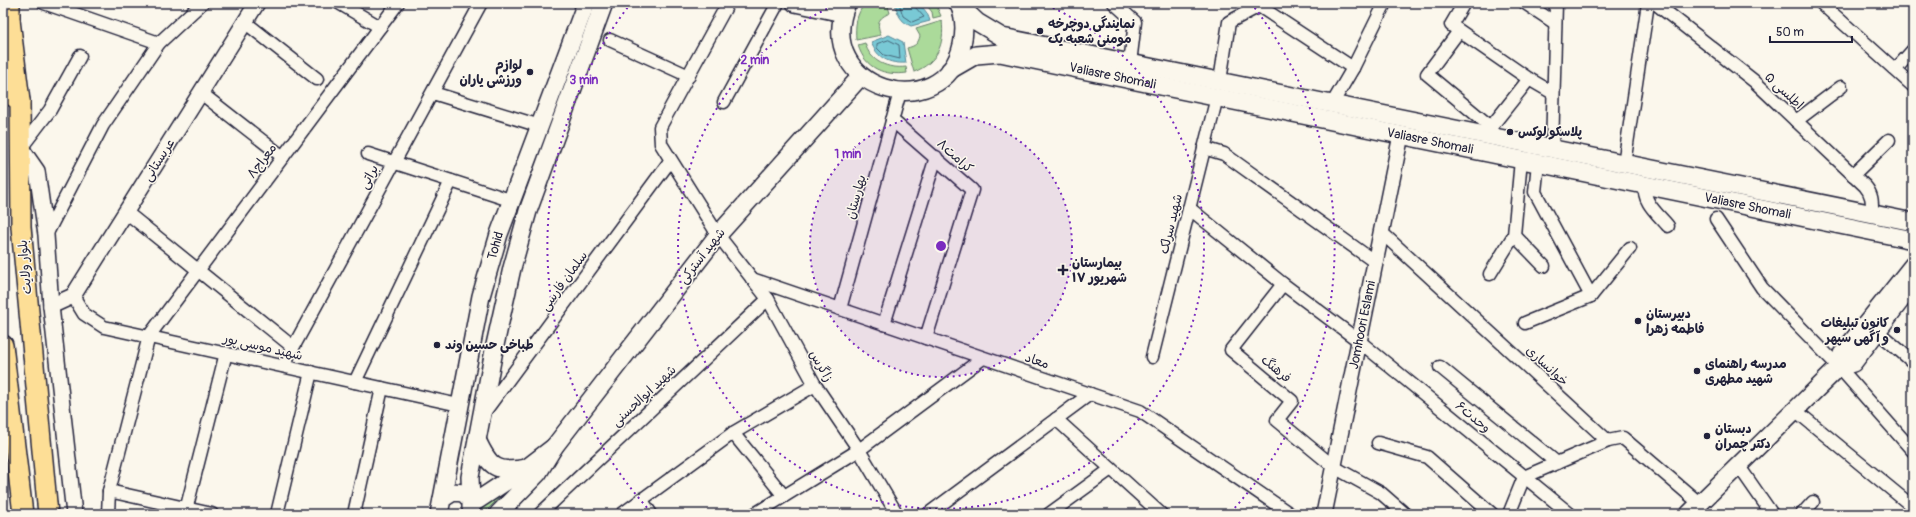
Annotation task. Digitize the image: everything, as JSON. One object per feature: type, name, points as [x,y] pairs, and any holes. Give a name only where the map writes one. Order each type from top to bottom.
[{"type":"main road","name":"Tohid","points":[[441,507],[459,405],[481,296],[493,254],[586,3]]},
{"type":"main road","name":"Tohid","points":[[471,506],[470,477],[495,345],[516,256],[528,212],[604,3]]},
{"type":"main road","points":[[795,3],[845,8],[841,30],[843,47],[850,62],[861,76],[879,87],[900,92],[919,90],[936,82],[950,70],[960,54],[964,35],[964,20],[959,4]]},
{"type":"main road","name":"Valiasre Shomali","points":[[959,4],[977,22],[1002,37],[1130,63],[1218,89],[1401,135],[1913,240]]},
{"type":"main road","points":[[3,38],[7,35],[10,12]]},
{"type":"main road","name":"بلوار ولایت","points":[[10,12],[20,101],[21,227],[48,514]]},
{"type":"main road","name":"Valiasre Shomali","points":[[950,70],[976,55],[1000,53],[1218,89],[1332,104],[1485,130],[1552,149],[1913,222]]},
{"type":"main road","name":"شهید آسترکی","points":[[554,447],[718,234],[861,76]]},
{"type":"main road","points":[[3,90],[20,101]]},
{"type":"main road","points":[[493,254],[516,256]]},
{"type":"main road","points":[[1694,509],[1838,367],[1842,354],[1913,265]]},
{"type":"main road","points":[[1838,367],[1853,363],[1913,285]]},
{"type":"main road","points":[[3,345],[23,514]]},
{"type":"main road","points":[[477,440],[489,462],[496,467],[510,471],[528,467]]},
{"type":"main road","points":[[441,507],[448,494],[457,492],[464,493],[471,506],[528,467],[554,447]]},
{"type":"main road","points":[[498,514],[538,473],[554,447]]},
{"type":"street","points":[[44,3],[159,43]]},
{"type":"street","points":[[46,234],[103,125],[159,43],[202,3]]},
{"type":"street","name":"عربستانی","points":[[73,296],[246,23],[257,3]]},
{"type":"street","points":[[339,3],[380,27]]},
{"type":"street","name":"معراج۸","points":[[149,336],[398,3]]},
{"type":"street","name":"براتی","points":[[283,366],[481,3]]},
{"type":"street","name":"زاگرس","points":[[728,3],[660,127],[661,144],[670,161],[718,234],[768,299],[814,386],[859,450],[897,514]]},
{"type":"street","points":[[724,102],[778,3]]},
{"type":"street","points":[[1114,3],[1135,22],[1130,63]]},
{"type":"street","points":[[1332,104],[1353,68],[1385,3]]},
{"type":"street","points":[[1464,3],[1451,25],[1529,80],[1553,93]]},
{"type":"street","points":[[1525,3],[1555,23]]},
{"type":"street","points":[[1552,149],[1556,3]]},
{"type":"street","points":[[1624,164],[1648,3]]},
{"type":"street","points":[[1821,3],[1896,69],[1913,86]]},
{"type":"street","points":[[1262,5],[1353,68]]},
{"type":"street","name":"شهید سرلک","points":[[1152,357],[1218,89],[1229,22],[1262,5]]},
{"type":"street","name":"اطلسی ۵","points":[[1661,5],[1754,81],[1854,175],[1870,192],[1872,199],[1872,214]]},
{"type":"street","points":[[246,23],[317,80]]},
{"type":"street","points":[[1460,31],[1427,74],[1485,130],[1529,80]]},
{"type":"street","points":[[610,40],[689,76]]},
{"type":"street","points":[[1896,69],[1913,50]]},
{"type":"street","points":[[74,514],[51,306],[46,234],[37,171],[21,148],[50,110],[80,56]]},
{"type":"street","points":[[1796,121],[1841,87]]},
{"type":"street","name":"بهارستان","points":[[840,309],[900,92]]},
{"type":"street","points":[[201,93],[283,157]]},
{"type":"street","points":[[433,93],[540,126]]},
{"type":"street","name":"کرامت۸","points":[[892,120],[972,190],[926,338]]},
{"type":"street","name":"Jomhoori Eslami","points":[[1324,514],[1401,135]]},
{"type":"street","points":[[1854,175],[1889,140]]},
{"type":"street","points":[[1204,148],[1224,154],[1375,262]]},
{"type":"street","points":[[368,154],[513,201]]},
{"type":"street","points":[[884,324],[936,157]]},
{"type":"street","points":[[1490,274],[1514,235],[1521,160]]},
{"type":"street","name":"سلمان فارسی","points":[[481,417],[670,161]]},
{"type":"street","points":[[1538,163],[1535,192],[1591,296]]},
{"type":"street","points":[[355,382],[451,181]]},
{"type":"street","points":[[1645,185],[1645,199],[1668,226]]},
{"type":"street","name":"وحدت۶","points":[[1189,208],[1283,284],[1359,340],[1570,514]]},
{"type":"street","points":[[126,212],[293,347]]},
{"type":"street","points":[[1716,219],[1762,288],[1838,367],[1913,451]]},
{"type":"street","name":"خوانساری","points":[[1381,232],[1608,441]]},
{"type":"street","points":[[1514,235],[1544,266]]},
{"type":"street","points":[[1525,324],[1591,296],[1630,248]]},
{"type":"street","name":"معاد","points":[[752,279],[1140,411],[1290,514]]},
{"type":"street","name":"فرهنگ","points":[[1283,284],[1231,350],[1292,401],[1277,420],[1334,467]]},
{"type":"street","points":[[51,306],[73,296]]},
{"type":"street","name":"شهید موسی پور","points":[[73,296],[84,314],[104,327],[459,405]]},
{"type":"street","name":"شهید ابوالحسنی","points":[[540,514],[768,299]]},
{"type":"street","points":[[1877,331],[1913,362]]},
{"type":"street","points":[[108,514],[109,492],[149,336]]},
{"type":"street","points":[[186,511],[226,353]]},
{"type":"street","points":[[755,514],[859,450],[983,358]]},
{"type":"street","points":[[1440,367],[1557,463]]},
{"type":"street","points":[[277,514],[312,372]]},
{"type":"street","points":[[622,514],[733,433],[814,386]]},
{"type":"street","points":[[354,514],[382,388]]},
{"type":"street","points":[[928,514],[1090,394]]},
{"type":"street","points":[[1795,410],[1913,507]]},
{"type":"street","points":[[1056,419],[1157,513]]},
{"type":"street","points":[[733,433],[784,496]]},
{"type":"street","points":[[1509,514],[1524,477],[1608,441],[1623,438],[1694,509]]},
{"type":"street","points":[[1378,443],[1427,457],[1492,514]]},
{"type":"street","points":[[1738,465],[1772,514]]},
{"type":"street","points":[[1334,467],[1381,493],[1405,514]]},
{"type":"street","points":[[1049,514],[1110,468]]},
{"type":"street","points":[[109,492],[186,511],[212,514]]},
{"type":"street","points":[[641,499],[652,514]]},
{"type":"street","points":[[1802,514],[1813,502]]},
{"type":"green space","points":[[865,3],[887,3],[890,13],[879,21],[878,24],[881,35],[856,40],[857,20]]},
{"type":"green space","points":[[925,3],[935,3],[941,16],[933,18],[932,12]]},
{"type":"green space","points":[[942,21],[943,29],[941,45],[938,52],[934,58],[922,68],[914,72],[907,48],[914,45],[918,41],[920,36],[916,29]]},
{"type":"green space","points":[[865,43],[867,50],[875,59],[881,63],[893,67],[906,67],[907,73],[899,74],[884,72],[871,65],[861,53],[858,45]]},
{"type":"green space","points":[[507,490],[483,514],[479,514],[479,505]]},
{"type":"water","points":[[895,3],[917,4],[925,10],[930,21],[911,26],[904,22],[900,17]]},
{"type":"water","points":[[889,35],[903,42],[906,63],[884,59],[874,48],[871,42]]},
{"type":"place","name":"نمایندگی دوچرخه مومنی شعبه یک","points":[[1040,31]]},
{"type":"place","name":"لوازم ورزشی یاران","points":[[530,72]]},
{"type":"place","name":"پلاسکو لوکس","points":[[1510,132]]},
{"type":"place","name":"بیمارستان ۱۷ شهریور","points":[[1063,270]]},
{"type":"place","name":"دبیرستان فاطمه زهرا","points":[[1638,321]]},
{"type":"place","name":"کانون تبلیغات و آگهی سپهر","points":[[1897,330]]},
{"type":"place","name":"طباخی حسین وند","points":[[437,345]]},
{"type":"place","name":"مدرسه راهنمای شهید مطهری","points":[[1697,371]]},
{"type":"place","name":"دبستان دکتر چمران","points":[[1707,436]]}]
